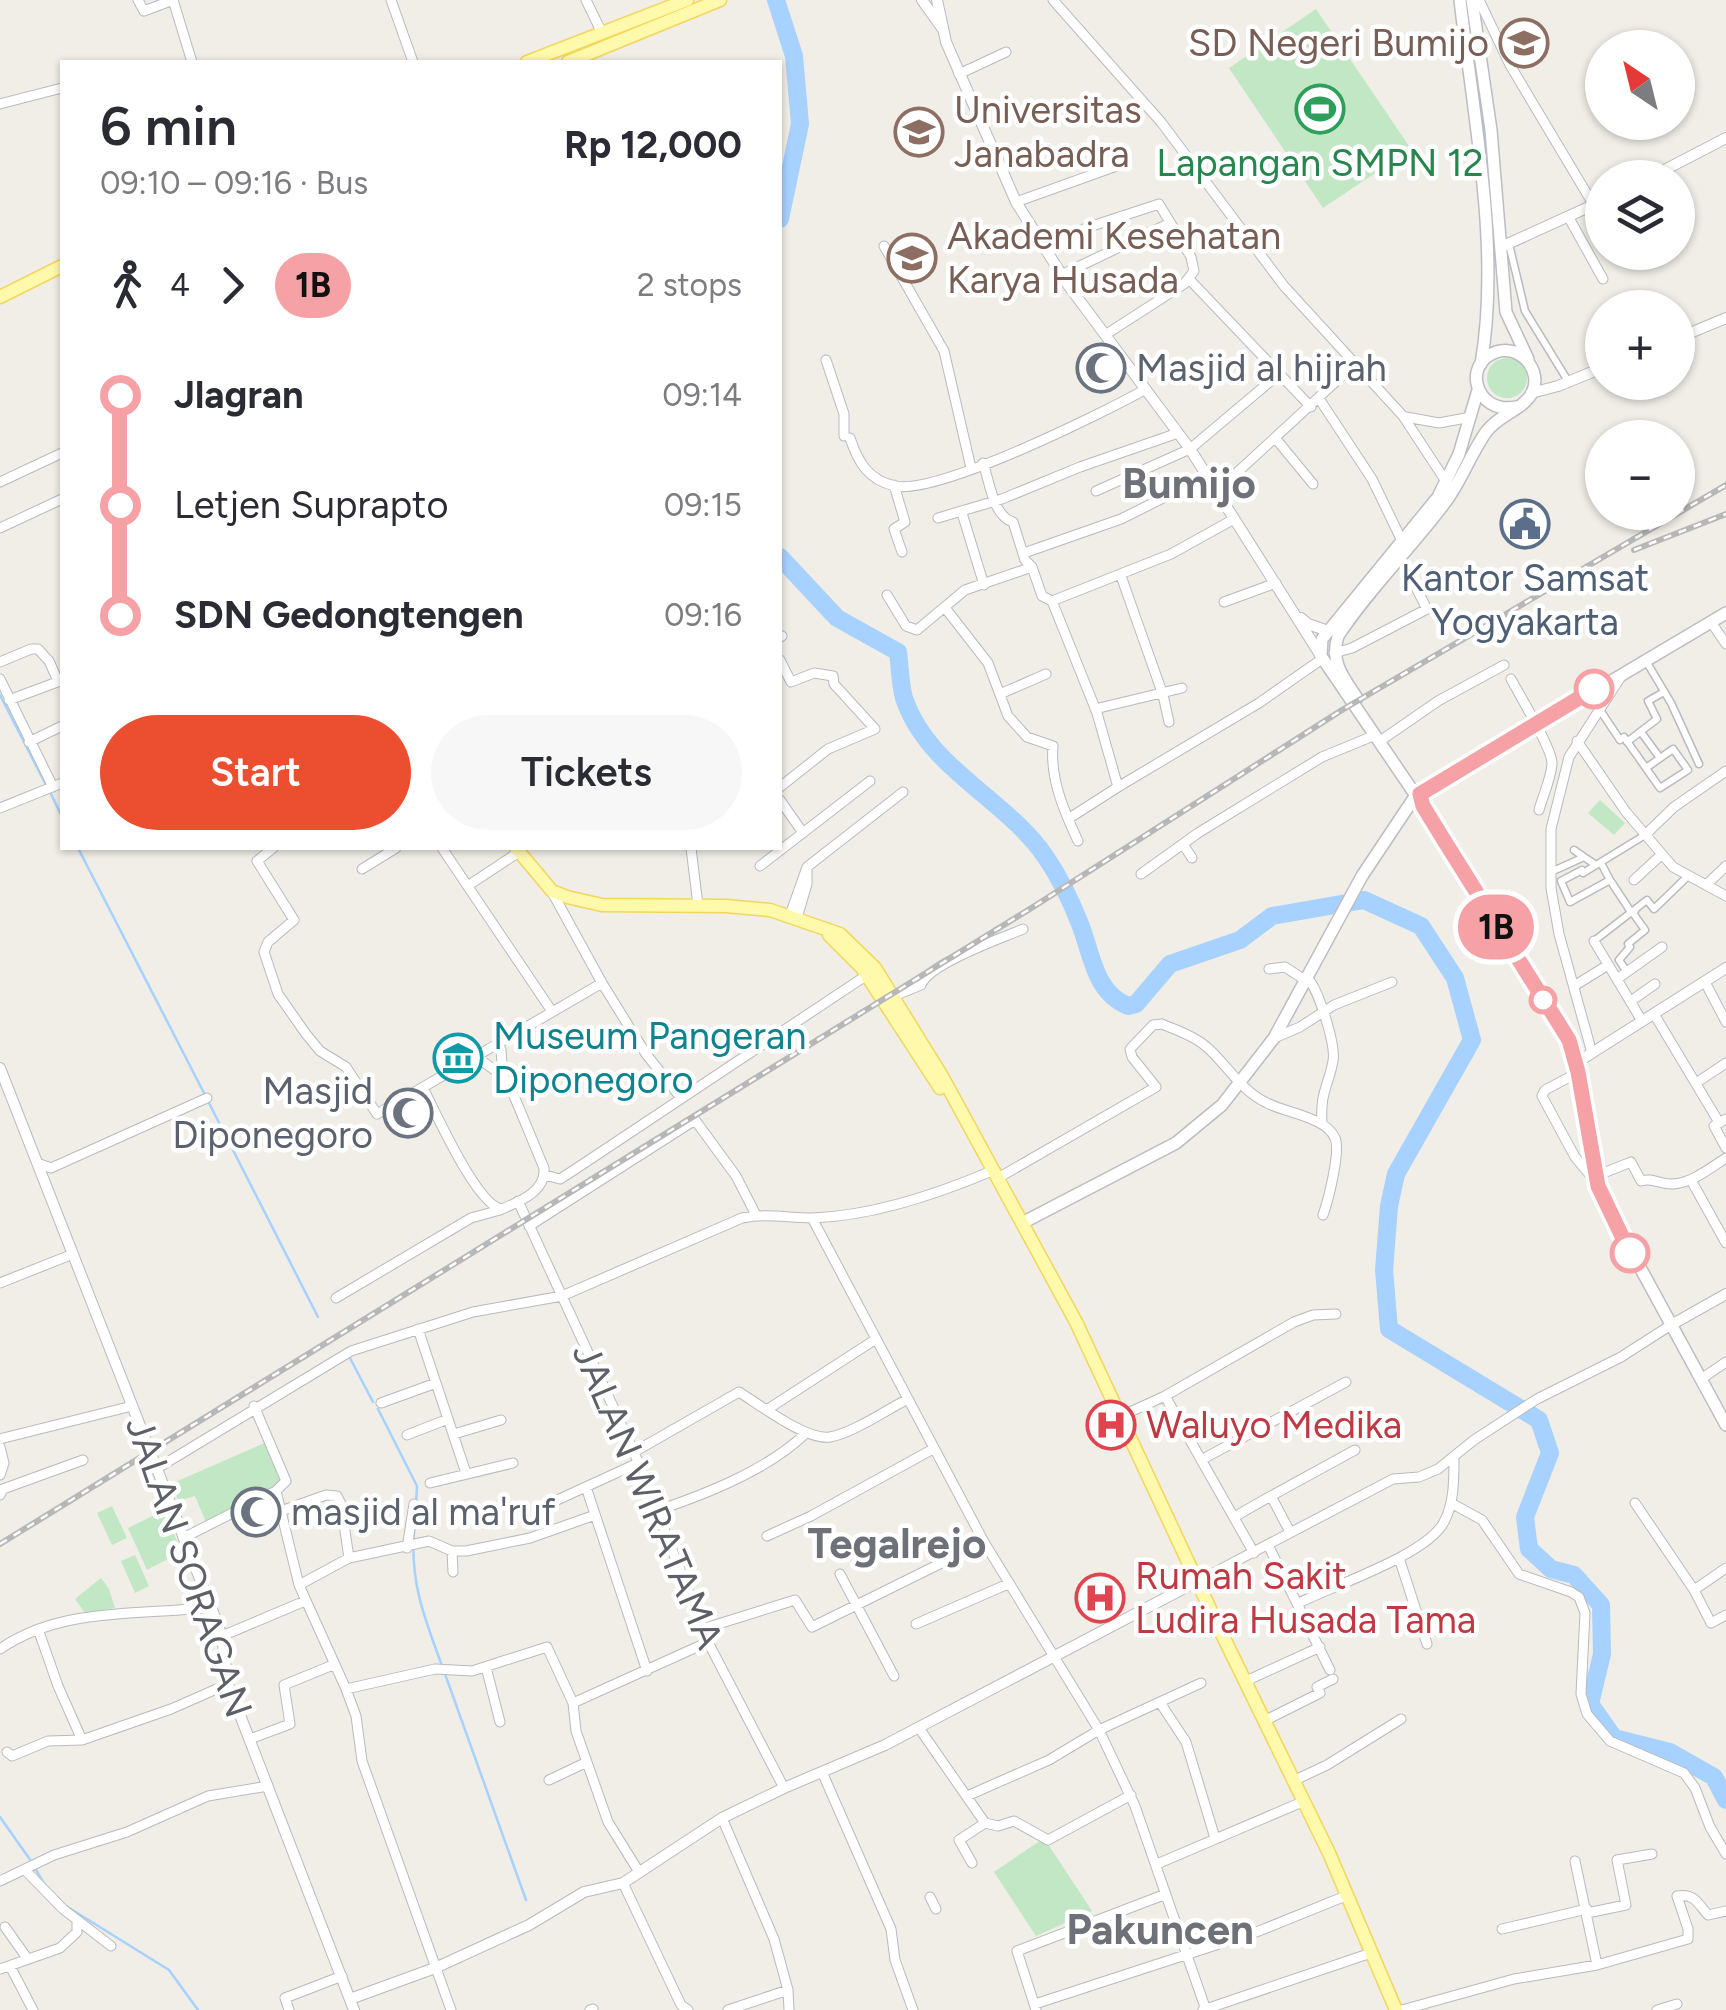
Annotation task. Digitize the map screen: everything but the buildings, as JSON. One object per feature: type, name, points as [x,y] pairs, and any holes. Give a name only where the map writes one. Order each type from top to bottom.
[{"type":"main road","points":[[567,59],[602,33],[687,0]]},
{"type":"main road","points":[[567,59],[720,0]]},
{"type":"main road","points":[[1460,0],[1483,193],[1489,312],[1478,390],[1447,483],[1403,544],[1319,646],[1336,666],[1563,1030],[1578,1067],[1597,1181],[1630,1253],[1725,1419]]},
{"type":"main road","points":[[1326,656],[1344,627],[1448,499],[1488,429],[1532,393],[1531,366],[1506,312],[1505,246],[1481,60],[1478,2]]},
{"type":"main road","points":[[0,297],[60,267]]},
{"type":"main road","points":[[1481,364],[1488,356],[1507,350],[1525,358],[1531,366]]},
{"type":"main road","points":[[1478,390],[1489,404],[1516,407]]},
{"type":"main road","points":[[1024,1222],[1176,1143],[1240,1085],[1274,1038],[1362,876],[1419,799],[1726,613]]},
{"type":"main road","points":[[518,850],[552,892],[602,905],[745,907],[794,916],[840,934],[861,952],[894,996],[943,1078],[1076,1322],[1399,2010]]},
{"type":"main road","points":[[824,929],[867,975],[939,1087],[956,1106]]},
{"type":"street","points":[[138,0],[144,10],[173,0],[191,60]]},
{"type":"street","points":[[391,0],[412,60]]},
{"type":"street","points":[[586,0],[602,33]]},
{"type":"street","points":[[922,0],[943,29]]},
{"type":"street","points":[[936,0],[960,74],[1016,202],[1061,275],[1190,448],[1326,656]]},
{"type":"street","points":[[1053,0],[1161,122],[1284,286],[1404,416],[1447,483]]},
{"type":"street","points":[[1478,2],[1504,54],[1585,183]]},
{"type":"street","points":[[960,74],[1006,52]]},
{"type":"street","points":[[1481,60],[1504,54]]},
{"type":"street","points":[[0,104],[60,89]]},
{"type":"street","points":[[1684,160],[1726,138]]},
{"type":"street","points":[[1016,202],[1125,163]]},
{"type":"street","points":[[1044,248],[1086,228],[1160,204],[1194,264],[1189,279],[1105,335]]},
{"type":"street","points":[[1568,382],[1525,311],[1505,246],[1585,210]]},
{"type":"street","points":[[1569,218],[1603,279]]},
{"type":"street","points":[[1061,275],[1170,223]]},
{"type":"street","points":[[884,246],[944,351],[971,468]]},
{"type":"street","points":[[1189,279],[1278,374],[1315,404],[1372,479],[1403,544]]},
{"type":"street","points":[[1695,331],[1726,318]]},
{"type":"street","points":[[826,360],[844,414],[847,437],[865,470],[894,485],[911,486],[971,468],[1085,423],[1146,390]]},
{"type":"street","points":[[1218,491],[1356,363]]},
{"type":"street","points":[[1096,491],[1190,448],[1278,374]]},
{"type":"street","points":[[1532,393],[1585,375]]},
{"type":"street","points":[[1404,416],[1439,424],[1471,417]]},
{"type":"street","points":[[938,518],[994,502],[1178,433]]},
{"type":"street","points":[[1276,439],[1313,484]]},
{"type":"street","points":[[0,482],[60,455]]},
{"type":"street","points":[[982,463],[1001,516],[1013,522],[1042,596],[1052,601],[1095,709],[1118,787]]},
{"type":"street","points":[[1024,553],[1121,519],[1207,476]]},
{"type":"street","points":[[894,485],[905,522],[894,529],[902,552]]},
{"type":"street","points":[[0,528],[60,501]]},
{"type":"street","points":[[962,513],[984,584]]},
{"type":"street","points":[[1052,601],[1172,554],[1234,518]]},
{"type":"street","points":[[1068,819],[1258,703],[1326,656],[1352,648],[1427,609],[1401,559]]},
{"type":"street","points":[[887,595],[902,622],[914,630],[966,590],[1032,567]]},
{"type":"street","points":[[1121,576],[1169,722]]},
{"type":"street","points":[[1224,602],[1276,583]]},
{"type":"street","points":[[946,609],[988,663],[1005,712],[1032,740],[1053,746],[1052,762],[1078,841]]},
{"type":"street","points":[[1294,610],[1308,624],[1328,631]]},
{"type":"street","points":[[1712,622],[1726,644]]},
{"type":"street","points":[[0,662],[36,649],[45,655],[60,681],[9,700]]},
{"type":"street","points":[[1645,660],[1699,764]]},
{"type":"street","points":[[782,664],[791,682],[816,673],[833,676],[834,684],[875,729],[871,734],[828,749],[782,785]]},
{"type":"street","points":[[1141,874],[1322,757],[1378,737],[1504,666]]},
{"type":"street","points":[[1592,1053],[1559,934],[1550,872],[1552,829],[1564,769],[1577,741],[1624,672]]},
{"type":"street","points":[[1000,694],[1046,674]]},
{"type":"street","points":[[1511,679],[1534,726],[1550,747],[1552,762],[1539,810]]},
{"type":"street","points":[[0,680],[51,788],[0,808]]},
{"type":"street","points":[[1095,709],[1182,688]]},
{"type":"street","points":[[1627,742],[1657,719],[1648,702],[1664,692]]},
{"type":"street","points":[[1599,709],[1660,788],[1688,770],[1673,749]]},
{"type":"street","points":[[29,742],[60,727]]},
{"type":"street","points":[[1641,732],[1660,758]]},
{"type":"street","points":[[1646,768],[1684,738]]},
{"type":"street","points":[[1577,741],[1673,867],[1726,896]]},
{"type":"street","points":[[1610,880],[1570,902],[1561,881],[1645,835],[1674,807],[1726,771]]},
{"type":"street","points":[[782,849],[870,780]]},
{"type":"street","points":[[794,916],[808,884],[807,867],[903,792]]},
{"type":"street","points":[[782,803],[802,833]]},
{"type":"street","points":[[1183,844],[1192,858]]},
{"type":"street","points":[[271,850],[257,862],[294,920],[268,942],[264,952],[278,994],[312,1043],[350,1070],[378,1114],[602,983]]},
{"type":"street","points":[[362,869],[393,850]]},
{"type":"street","points":[[443,850],[551,1010]]},
{"type":"street","points":[[469,885],[518,850]]},
{"type":"street","points":[[692,850],[698,905]]},
{"type":"street","points":[[760,866],[780,850]]},
{"type":"street","points":[[1574,850],[1598,864],[1631,912]]},
{"type":"street","points":[[1634,880],[1662,854]]},
{"type":"street","points":[[1550,872],[1584,857]]},
{"type":"street","points":[[1706,885],[1726,866]]},
{"type":"street","points":[[1648,902],[1654,909],[1689,875]]},
{"type":"street","points":[[552,892],[646,1054],[681,1098]]},
{"type":"street","points":[[1642,1021],[1594,941],[1648,902]]},
{"type":"street","points":[[1627,972],[1619,960],[1621,955],[1644,930],[1633,912],[1648,902]]},
{"type":"street","points":[[894,996],[921,985],[926,975],[962,956],[1023,929]]},
{"type":"street","points":[[1616,980],[1662,948]]},
{"type":"street","points":[[1574,986],[1608,964]]},
{"type":"street","points":[[1270,969],[1285,968],[1315,986],[1334,1051],[1322,1093],[1322,1124]]},
{"type":"street","points":[[1726,968],[1592,1053],[1542,1096],[1575,1157],[1597,1181],[1632,1162],[1642,1182],[1652,1178],[1674,1184],[1691,1180],[1726,1158]]},
{"type":"street","points":[[545,1175],[560,1179],[867,975]]},
{"type":"street","points":[[1274,1038],[1334,1005],[1392,982]]},
{"type":"street","points":[[1704,982],[1726,1022]]},
{"type":"street","points":[[1632,1001],[1655,984]]},
{"type":"street","points":[[1654,1014],[1721,1119],[1714,1126],[1726,1148]]},
{"type":"street","points":[[156,1469],[254,1406],[351,1351],[473,1312],[562,1296],[713,1229],[756,1215],[812,1218],[892,1204],[996,1174],[1156,1087],[1130,1052],[1134,1042],[1154,1025],[1162,1024],[1209,1048],[1240,1085],[1263,1102],[1322,1124],[1334,1136],[1337,1144],[1323,1215]]},
{"type":"street","points":[[336,1298],[471,1218],[502,1209],[540,1187],[545,1175],[532,1134],[503,1076],[497,1043]]},
{"type":"street","points":[[475,1056],[503,1076]]},
{"type":"street","points":[[1696,1082],[1726,1063]]},
{"type":"street","name":"JALAN SORAGAN","points":[[0,1068],[4,1091],[37,1163],[222,1636],[228,1684],[352,2004]]},
{"type":"street","points":[[423,1088],[487,1201],[502,1209]]},
{"type":"street","points":[[37,1163],[51,1168],[207,1098]]},
{"type":"street","points":[[529,1226],[693,1120],[730,1167],[756,1215]]},
{"type":"street","points":[[1691,1180],[1726,1243]]},
{"type":"street","name":"JALAN WIRATAMA","points":[[518,1201],[636,1458],[702,1629],[784,1788]]},
{"type":"street","points":[[812,1218],[984,1542],[1099,1730],[1131,1795],[1205,2010],[1371,1953]]},
{"type":"street","points":[[0,1282],[73,1254]]},
{"type":"street","points":[[352,2004],[552,1914],[584,1892],[622,1883],[722,1818],[919,1728],[1393,1479],[1427,1474],[1537,1399],[1620,1357],[1726,1294]]},
{"type":"street","points":[[1120,1417],[1165,1396],[1294,1322],[1313,1315],[1336,1314]]},
{"type":"street","points":[[418,1329],[466,1473]]},
{"type":"street","points":[[768,1410],[876,1339]]},
{"type":"street","points":[[1701,1379],[1726,1362]]},
{"type":"street","points":[[1201,1460],[1346,1382]]},
{"type":"street","points":[[381,1403],[436,1383]]},
{"type":"street","points":[[555,1502],[586,1488],[740,1392],[806,1433],[830,1437],[908,1399]]},
{"type":"street","points":[[1165,1396],[1254,1553]]},
{"type":"street","points":[[0,1439],[132,1406]]},
{"type":"street","points":[[184,1538],[276,1492],[286,1482],[254,1406]]},
{"type":"street","points":[[407,1434],[448,1419]]},
{"type":"street","points":[[454,1434],[501,1420]]},
{"type":"street","points":[[656,1511],[767,1461],[806,1433]]},
{"type":"street","points":[[0,1447],[4,1463],[1,1486],[83,1460]]},
{"type":"street","points":[[768,1536],[933,1449]]},
{"type":"street","points":[[1234,1517],[1355,1450]]},
{"type":"street","points":[[1299,1603],[1399,1558],[1433,1535],[1445,1522],[1451,1503],[1454,1459]]},
{"type":"street","points":[[430,1484],[513,1463]]},
{"type":"street","points":[[586,1488],[648,1671]]},
{"type":"street","points":[[276,1492],[299,1585],[356,1716],[362,1761],[451,2010]]},
{"type":"street","points":[[281,1511],[337,1496],[349,1558]]},
{"type":"street","points":[[1270,1496],[1290,1532]]},
{"type":"street","points":[[1451,1503],[1482,1520],[1519,1574],[1579,1597],[1585,1613],[1581,1694],[1587,1714],[1610,1741],[1686,1775],[1726,1854]]},
{"type":"street","points":[[1635,1503],[1694,1590],[1711,1623],[1726,1615]]},
{"type":"street","points":[[411,1547],[414,1504]]},
{"type":"street","points":[[299,1585],[349,1558],[430,1541],[452,1552],[530,1538],[595,1515]]},
{"type":"street","points":[[702,1629],[796,1600],[812,1627],[984,1542]]},
{"type":"street","points":[[1264,1721],[1320,1693],[1317,1687],[1331,1674],[1268,1545]]},
{"type":"street","points":[[452,1552],[453,1572]]},
{"type":"street","points":[[1399,1558],[1427,1644]]},
{"type":"street","points":[[1694,1590],[1726,1568]]},
{"type":"street","points":[[840,1574],[894,1676]]},
{"type":"street","points":[[916,1624],[1008,1584]]},
{"type":"street","points":[[222,1636],[305,1601]]},
{"type":"street","points":[[0,1648],[38,1630],[76,1620],[120,1612],[211,1608]]},
{"type":"street","points":[[38,1630],[82,1740]]},
{"type":"street","points":[[573,1702],[708,1642]]},
{"type":"street","points":[[346,1689],[435,1669],[472,1670],[548,1647],[573,1702],[576,1732],[608,1822],[639,1872]]},
{"type":"street","points":[[1246,1680],[1320,1647]]},
{"type":"street","points":[[250,1739],[290,1724],[283,1685],[333,1665]]},
{"type":"street","points":[[486,1667],[500,1722]]},
{"type":"street","points":[[966,1796],[1049,1760],[1099,1730],[1202,1683]]},
{"type":"street","points":[[7,1752],[12,1756],[48,1741],[82,1740],[172,1710],[228,1684]]},
{"type":"street","points":[[1161,1704],[1186,1742],[1215,1838]]},
{"type":"street","points":[[1293,1781],[1400,1720]]},
{"type":"street","points":[[919,1728],[984,1823],[998,1826],[1014,1821],[1050,1840],[1131,1795]]},
{"type":"street","points":[[549,1780],[587,1762]]},
{"type":"street","points":[[822,1772],[891,1928],[895,1960],[913,2010]]},
{"type":"street","points":[[0,1881],[208,1796],[268,1786]]},
{"type":"street","points":[[1157,1864],[1302,1802]]},
{"type":"street","points":[[722,1818],[774,1939],[788,1990],[788,2010]]},
{"type":"street","points":[[972,1863],[959,1840],[984,1823]]},
{"type":"street","points":[[1502,1929],[1626,1905],[1616,1860],[1652,1854]]},
{"type":"street","points":[[1575,1860],[1597,1965]]},
{"type":"street","points":[[32,1866],[76,1919],[111,1946]]},
{"type":"street","points":[[622,1883],[680,2005],[688,2010]]},
{"type":"street","points":[[1166,1894],[1018,1950],[1036,2007],[1258,1931],[1348,1895]]},
{"type":"street","points":[[930,1896],[936,1909]]},
{"type":"street","points":[[1399,2010],[1514,1979],[1597,1965],[1688,1939],[1677,1896],[1701,1902],[1708,1915],[1726,1911]]},
{"type":"street","points":[[32,2010],[5,1968],[60,1948],[79,1928],[76,1919]]},
{"type":"street","points":[[5,1927],[27,1958]]},
{"type":"street","points":[[289,2010],[284,1998],[342,1976]]},
{"type":"street","points":[[728,2010],[788,1990]]},
{"type":"street","points":[[1657,2010],[1676,2004]]},
{"type":"green space","name":"Lapangan SMPN 12","points":[[1316,9],[1411,149],[1323,208],[1229,68]]},
{"type":"green space","points":[[1507,358],[1521,364],[1527,378],[1521,392],[1507,398],[1493,392],[1487,378],[1493,364]]},
{"type":"green space","points":[[1600,800],[1625,823],[1614,835],[1588,813]]},
{"type":"green space","points":[[267,1442],[284,1479],[271,1491],[206,1522],[195,1496],[178,1501],[173,1483]]},
{"type":"green space","points":[[112,1506],[127,1538],[112,1545],[97,1513]]},
{"type":"green space","points":[[165,1510],[181,1552],[147,1570],[128,1528]]},
{"type":"green space","points":[[135,1555],[149,1586],[135,1593],[121,1561]]},
{"type":"green space","points":[[101,1578],[115,1608],[85,1613],[75,1599]]},
{"type":"green space","points":[[1044,1838],[1092,1911],[1036,1936],[994,1872]]},
{"type":"waterway","points":[[776,0],[794,56],[800,124],[782,210]]},
{"type":"waterway","points":[[782,559],[837,618],[898,652],[904,698],[915,723],[948,763],[1028,835],[1045,856],[1073,906],[1101,982],[1117,1000],[1128,1006],[1136,1004],[1170,964],[1240,940],[1272,916],[1364,900],[1421,926],[1455,978],[1472,1040],[1396,1174],[1384,1270],[1389,1329],[1539,1420],[1550,1453],[1525,1517],[1529,1549],[1551,1569],[1574,1575],[1601,1605],[1602,1654],[1590,1704],[1614,1738],[1670,1752],[1714,1777],[1726,1800]]},
{"type":"waterway","points":[[0,695],[47,787]]},
{"type":"waterway","points":[[51,794],[60,813]]},
{"type":"waterway","points":[[79,850],[205,1095]]},
{"type":"waterway","points":[[209,1103],[318,1317]]},
{"type":"waterway","points":[[350,1358],[373,1402]]},
{"type":"waterway","points":[[378,1409],[417,1486],[416,1503]]},
{"type":"waterway","points":[[414,1531],[416,1583],[441,1663]]},
{"type":"waterway","points":[[445,1674],[526,1900]]},
{"type":"waterway","points":[[0,1817],[31,1861]]},
{"type":"waterway","points":[[35,1868],[46,1887]]},
{"type":"waterway","points":[[66,1906],[169,1970],[198,2010]]},
{"type":"railway","points":[[0,1544],[1033,907],[1342,710],[1726,485]]},
{"type":"railway","points":[[1634,550],[1726,514]]},
{"type":"bus line","name":"1B","points":[[1594,689],[1420,794],[1423,806],[1497,929],[1569,1040],[1598,1186],[1630,1253]]},
{"type":"place","name":"SD Negeri Bumijo","points":[[1524,43]]},
{"type":"place","name":"Lapangan SMPN 12","points":[[1320,109]]},
{"type":"place","name":"Universitas Janabadra","points":[[919,132]]},
{"type":"place","name":"Akademi Kesehatan Karya Husada","points":[[912,258]]},
{"type":"place","name":"Masjid al hijrah","points":[[1101,368]]},
{"type":"place","name":"Kantor Samsat Yogyakarta","points":[[1525,524]]},
{"type":"place","name":"Museum Pangeran Diponegoro","points":[[458,1058]]},
{"type":"place","name":"Masjid Diponegoro","points":[[408,1113]]},
{"type":"place","name":"Waluyo Medika","points":[[1111,1425]]},
{"type":"place","name":"masjid al ma'ruf","points":[[256,1512]]},
{"type":"place","name":"Rumah Sakit Ludira Husada Tama","points":[[1100,1598]]},
{"type":"district","name":"Bumijo","points":[[1189,483]]},
{"type":"district","name":"Tegalrejo","points":[[897,1543]]},
{"type":"district","name":"Pakuncen","points":[[1160,1929]]}]
